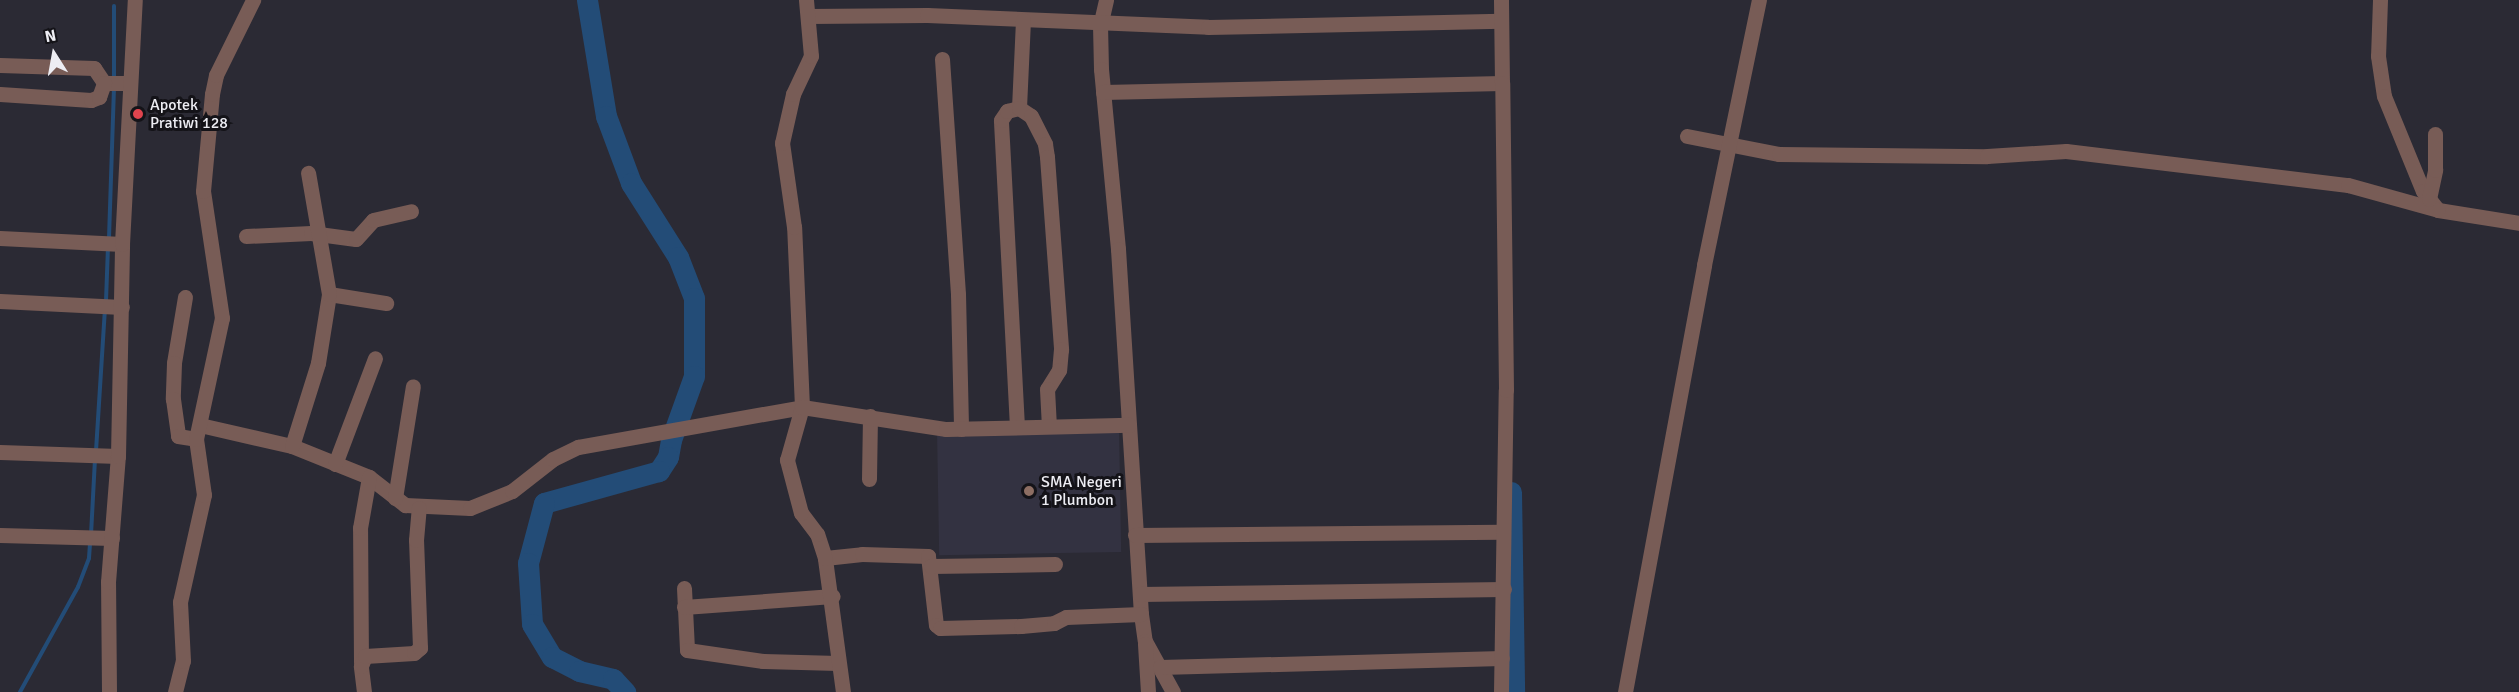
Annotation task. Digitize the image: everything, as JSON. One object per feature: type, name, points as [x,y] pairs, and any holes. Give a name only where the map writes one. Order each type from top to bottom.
[{"type":"street","points":[[109,692],[106,456],[115,83],[135,0]]},
{"type":"street","points":[[176,692],[183,661],[180,602],[204,495],[198,432],[222,318],[203,191],[212,94],[216,75],[253,0]]},
{"type":"street","points":[[806,0],[811,56],[793,94],[782,142],[794,227],[802,407],[787,460],[801,513],[817,534],[825,558],[832,596],[843,692]]},
{"type":"street","points":[[1106,0],[1100,25],[1103,92],[1148,692]]},
{"type":"street","points":[[1501,0],[1506,412],[1501,532],[1504,589],[1501,692]]},
{"type":"street","points":[[1625,692],[1759,0]]},
{"type":"street","points":[[2380,0],[2378,56],[2384,96],[2433,205]]},
{"type":"street","points":[[809,16],[1023,20],[1100,25],[1501,21]]},
{"type":"street","points":[[1019,108],[1023,20]]},
{"type":"street","points":[[942,59],[958,294],[961,429]]},
{"type":"street","points":[[0,65],[94,68],[115,83]]},
{"type":"street","points":[[0,94],[91,100],[99,97],[115,83]]},
{"type":"street","points":[[1103,92],[1502,83]]},
{"type":"street","points":[[1017,428],[1001,120],[1007,111],[1019,108],[1029,113],[1045,144],[1047,157],[1061,349],[1059,370],[1047,389],[1049,426]]},
{"type":"street","points":[[2433,205],[2435,134]]},
{"type":"street","points":[[1687,136],[1779,154],[1987,156],[2066,151],[2348,185],[2519,223]]},
{"type":"street","points":[[292,446],[318,363],[329,294],[308,173]]},
{"type":"street","points":[[246,236],[320,234],[357,239],[373,220],[411,211]]},
{"type":"street","points":[[0,238],[112,244]]},
{"type":"street","points":[[329,294],[386,303]]},
{"type":"street","points":[[185,297],[174,363],[173,399],[177,435],[198,432],[292,446],[369,477],[395,498],[419,508],[480,506],[512,491],[566,452],[654,432],[802,407],[929,427],[961,429],[1129,425]]},
{"type":"street","points":[[0,301],[110,306]]},
{"type":"street","points":[[334,464],[375,358]]},
{"type":"street","points":[[395,498],[413,386]]},
{"type":"street","points":[[869,479],[870,416]]},
{"type":"street","points":[[0,452],[106,456]]},
{"type":"street","points":[[364,692],[361,662],[360,528],[369,477]]},
{"type":"street","points":[[361,662],[369,654],[414,653],[420,648],[416,540],[419,508]]},
{"type":"street","points":[[1135,535],[1501,532]]},
{"type":"street","points":[[0,535],[108,537]]},
{"type":"street","points":[[825,558],[862,554],[926,555],[932,566],[936,625],[940,628],[1021,626],[1054,623],[1066,617],[1142,614]]},
{"type":"street","points":[[932,566],[1055,564]]},
{"type":"street","points":[[684,588],[685,645],[689,651],[763,661],[838,663]]},
{"type":"street","points":[[1140,594],[1504,589]]},
{"type":"street","points":[[684,607],[832,596]]},
{"type":"street","points":[[1145,641],[1173,692]]},
{"type":"street","points":[[1160,667],[1502,658]]},
{"type":"shaded area","name":"SMA Negeri 1 Plumbon","points":[[1119,428],[1121,552],[939,555],[937,431]]},
{"type":"waterway","points":[[587,0],[606,116],[631,183],[678,257],[694,298],[694,376],[671,440],[668,457],[659,471],[544,503],[528,563],[532,624],[552,657],[579,671],[613,679],[625,692]]},
{"type":"waterway","points":[[114,6],[114,79]]},
{"type":"waterway","points":[[109,238],[114,87]]},
{"type":"waterway","points":[[106,301],[108,246]]},
{"type":"waterway","points":[[96,451],[105,309]]},
{"type":"waterway","points":[[91,535],[95,458]]},
{"type":"waterway","points":[[1511,492],[1514,692]]},
{"type":"waterway","points":[[20,692],[78,587],[89,558],[90,542]]},
{"type":"place","name":"Apotek Pratiwi 128","points":[[138,114]]},
{"type":"place","name":"SMA Negeri 1 Plumbon","points":[[1029,491]]}]
